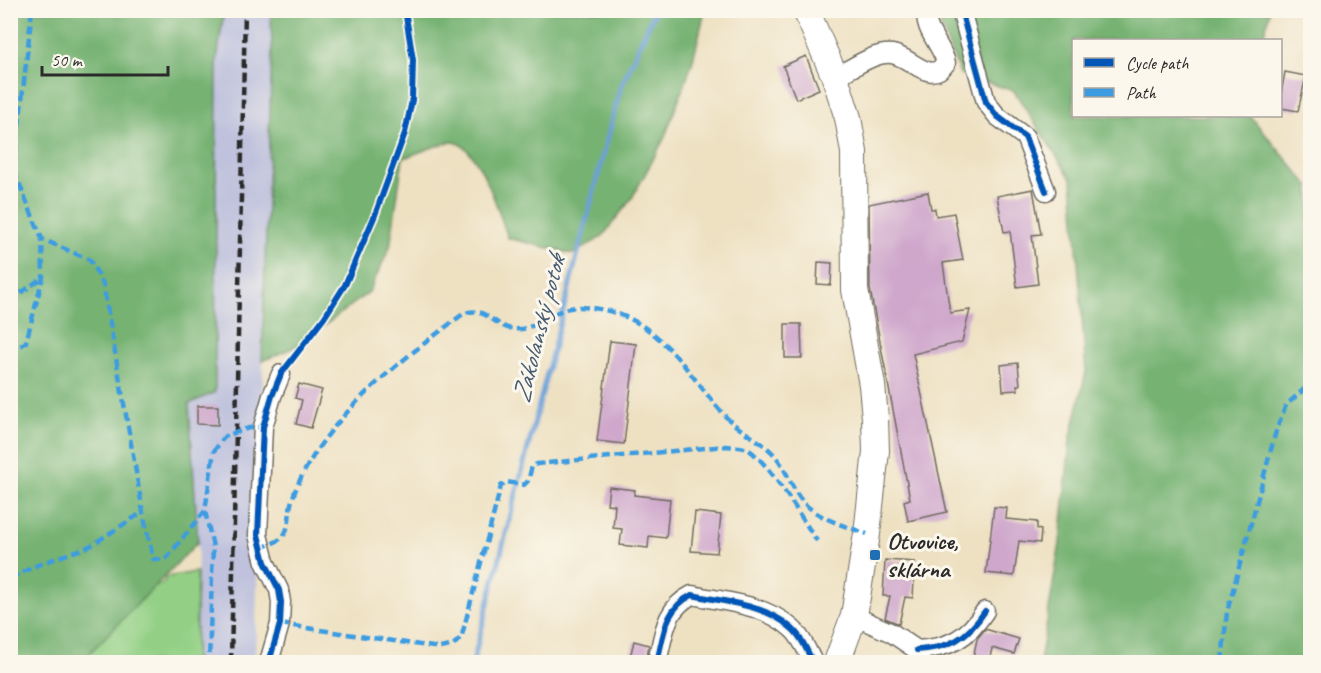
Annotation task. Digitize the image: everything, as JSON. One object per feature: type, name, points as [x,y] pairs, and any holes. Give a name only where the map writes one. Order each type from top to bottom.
[{"type":"main road","points":[[806,10],[835,77],[848,118],[854,152],[855,290],[872,385],[875,418],[876,451],[867,534],[854,616],[837,663]]},
{"type":"street","points":[[835,77],[880,54],[903,57],[924,70],[939,72],[946,63],[944,54],[927,25],[925,15],[927,10]]},
{"type":"street","points":[[962,10],[986,102],[997,116],[1025,137],[1046,191]]},
{"type":"street","points":[[269,663],[280,624],[282,602],[279,590],[265,562],[258,535],[263,427],[281,375]]},
{"type":"street","points":[[657,663],[668,616],[674,607],[692,595],[756,608],[774,616],[792,628],[813,663]]},
{"type":"street","points":[[854,616],[892,633],[918,656],[955,642],[969,631],[985,611]]},
{"type":"shaded area","points":[[224,11],[271,11],[272,48],[255,662],[195,662],[198,542],[189,404],[215,391],[217,60]]},
{"type":"green space","points":[[271,10],[705,11],[692,64],[664,139],[632,198],[602,237],[573,254],[508,238],[487,182],[471,154],[462,146],[452,142],[435,146],[403,158],[390,247],[369,292],[297,346],[262,361],[272,48]]},
{"type":"green space","points":[[10,11],[224,11],[217,60],[215,392],[189,404],[198,542],[81,662],[11,662]]},
{"type":"green space","points":[[937,11],[1270,11],[1263,39],[1072,39],[1072,117],[1251,117],[1310,187],[1310,662],[1040,662],[1060,543],[1070,440],[1086,372],[1072,180],[1014,91],[960,74]]},
{"type":"green space","points":[[197,572],[195,662],[62,662],[138,593],[163,583],[166,577]]},
{"type":"building","points":[[806,56],[819,89],[796,99],[783,66]]},
{"type":"building","points":[[1285,72],[1306,76],[1298,111],[1282,108]]},
{"type":"building","points":[[1033,189],[1041,234],[1032,235],[1038,284],[1017,287],[1010,231],[1004,232],[997,196]]},
{"type":"building","points":[[928,192],[931,209],[935,209],[936,216],[954,213],[963,260],[943,263],[950,313],[970,310],[962,342],[913,354],[947,512],[908,521],[904,501],[910,499],[870,289],[869,204]]},
{"type":"building","points":[[818,262],[832,263],[831,285],[817,284]]},
{"type":"building","points":[[785,324],[801,324],[802,358],[785,358]]},
{"type":"building","points":[[610,341],[636,344],[624,444],[597,441]]},
{"type":"building","points":[[1018,363],[1020,385],[1017,385],[1018,390],[1003,391],[1001,365]]},
{"type":"building","points":[[299,384],[322,390],[311,428],[296,424],[302,400],[295,398]]},
{"type":"building","points":[[197,406],[218,406],[218,425],[197,424]]},
{"type":"building","points":[[609,487],[635,490],[634,495],[670,499],[666,538],[649,536],[648,548],[620,545],[622,529],[613,528],[615,505],[607,504]]},
{"type":"building","points":[[994,507],[1007,508],[1006,519],[1037,522],[1037,529],[1041,530],[1040,543],[1019,541],[1014,576],[986,573]]},
{"type":"building","points":[[695,512],[721,515],[717,553],[691,551]]},
{"type":"building","points":[[885,560],[915,562],[913,598],[905,597],[899,624],[885,618],[890,596],[883,596]]},
{"type":"building","points":[[985,629],[1019,639],[1014,654],[992,648],[989,663],[972,663],[977,639]]},
{"type":"building","points":[[634,641],[649,645],[646,661],[630,657]]},
{"type":"waterway","name":"Zákolanský potok","points":[[473,662],[620,89],[656,10]]},
{"type":"railway","points":[[231,662],[245,10]]},
{"type":"marked path","points":[[32,10],[14,171],[42,239],[90,260],[103,284],[153,559],[165,560],[205,511],[214,451],[225,436],[249,428],[263,427]]},
{"type":"marked path","points":[[10,354],[26,342],[43,277],[42,239]]},
{"type":"marked path","points":[[10,301],[43,277]]},
{"type":"marked path","points":[[260,548],[284,535],[299,482],[319,447],[334,427],[368,391],[443,329],[463,314],[472,312],[479,312],[504,327],[521,329],[564,310],[580,307],[607,311],[649,330],[666,345],[727,418],[772,452],[781,463],[802,501],[816,513],[867,534]]},
{"type":"marked path","points":[[1222,662],[1227,612],[1276,431],[1286,405],[1310,384]]},
{"type":"marked path","points":[[280,624],[440,648],[448,647],[458,641],[462,635],[501,486],[506,482],[524,485],[528,481],[532,466],[537,464],[726,446],[744,448],[766,467],[817,541]]},
{"type":"marked path","points":[[205,511],[213,547],[209,662]]},
{"type":"marked path","points":[[10,578],[40,564],[90,546],[143,512]]},
{"type":"cycle path","points":[[269,662],[280,624],[281,602],[279,590],[265,562],[258,535],[263,427],[281,374],[324,318],[345,285],[375,215],[405,133],[412,100],[413,60],[405,10]]},
{"type":"cycle path","points":[[961,10],[986,102],[997,116],[1025,137],[1046,191]]},
{"type":"cycle path","points":[[657,662],[670,615],[692,595],[744,605],[780,619],[797,634],[813,662]]},
{"type":"cycle path","points":[[917,650],[939,647],[956,640],[971,629],[985,611]]},
{"type":"place","name":"Otvovice, sklárna","points":[[875,555]]}]
